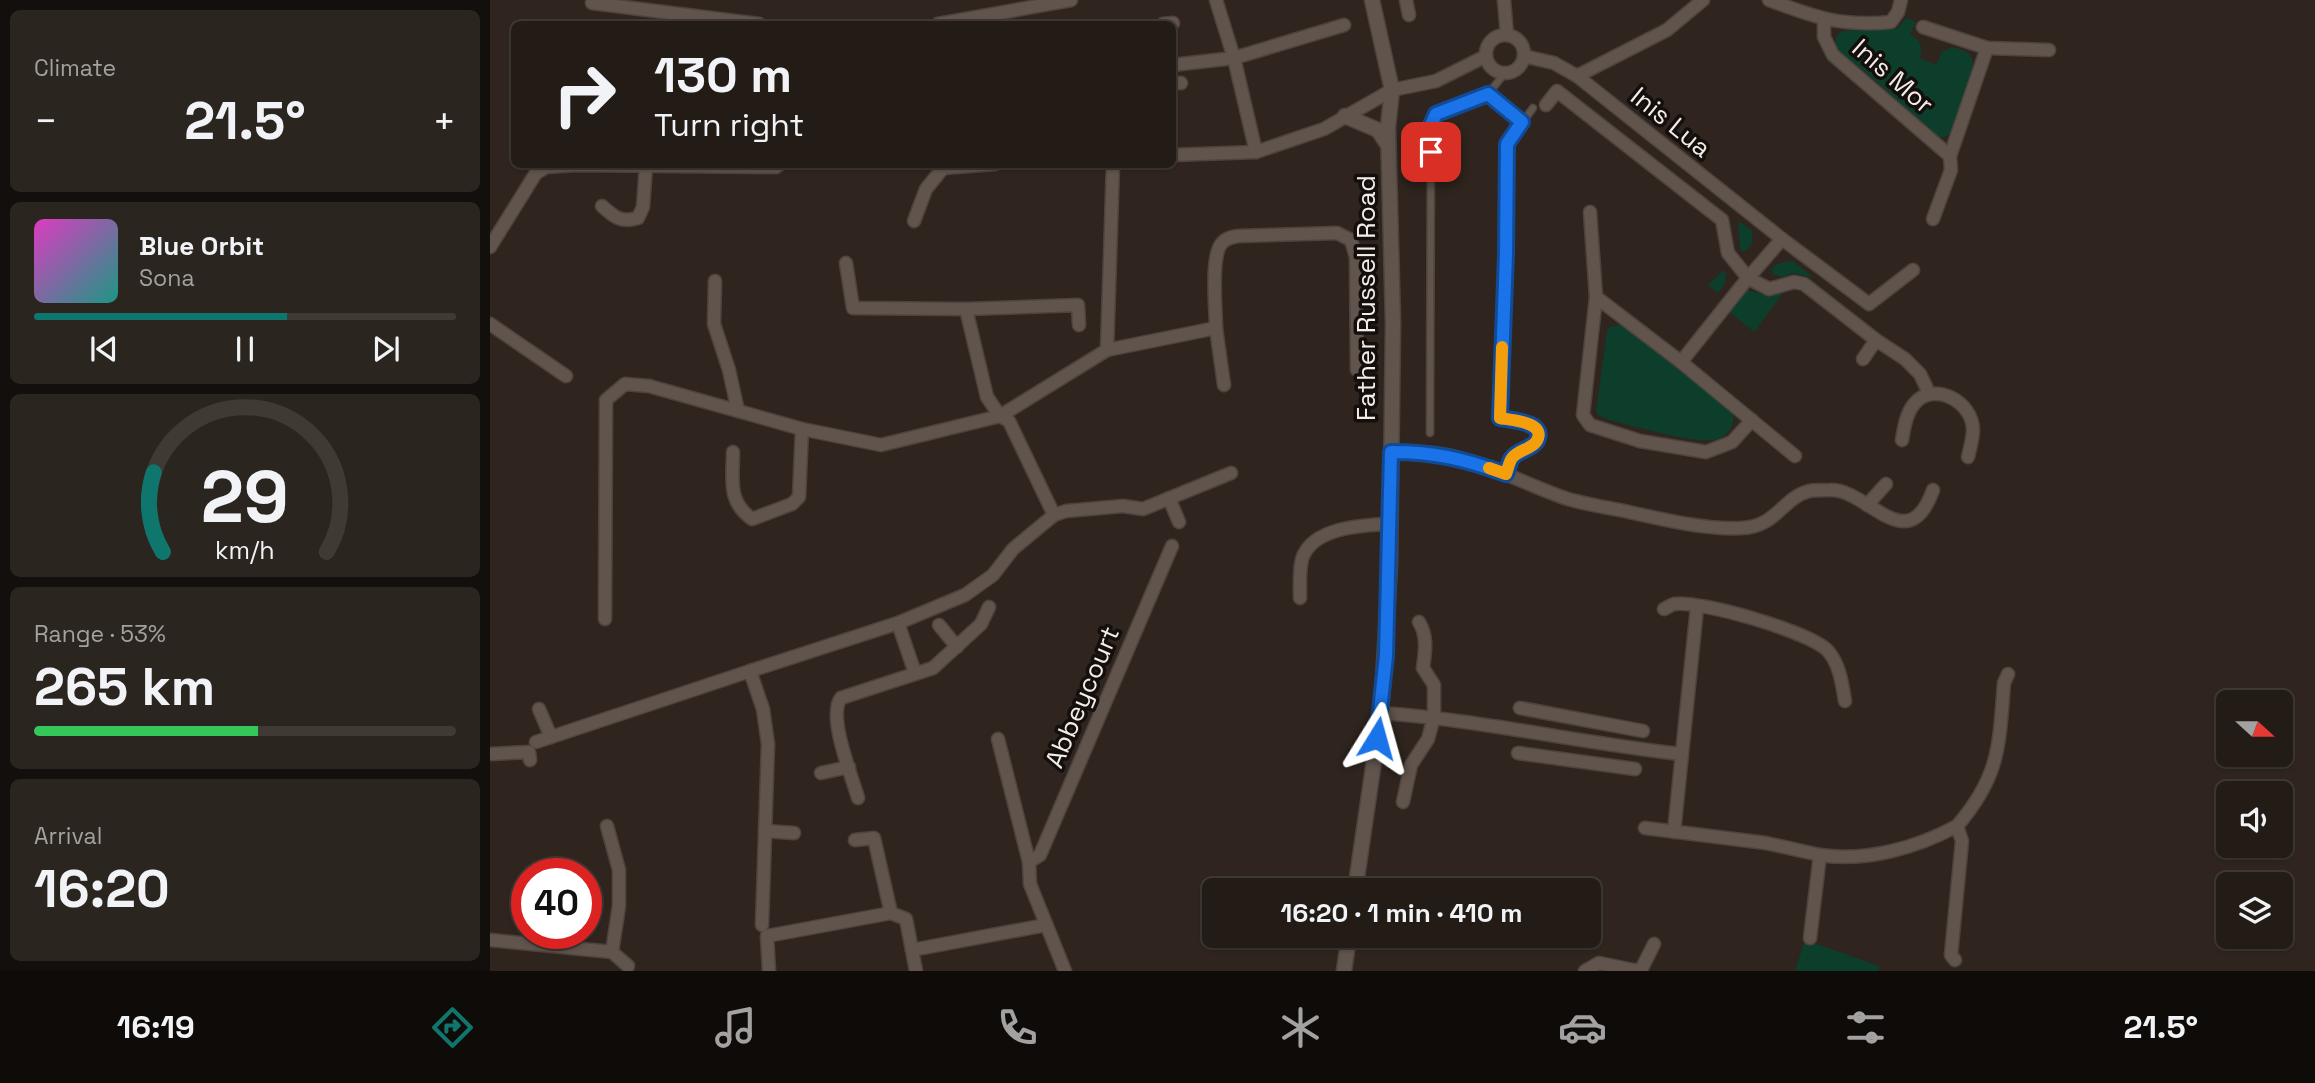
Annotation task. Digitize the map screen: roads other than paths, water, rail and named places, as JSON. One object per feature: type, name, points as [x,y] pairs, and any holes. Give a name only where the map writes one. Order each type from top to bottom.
[{"type":"street","points":[[1216,0],[1234,58],[1256,152]]},
{"type":"street","name":"Father Russell Road","points":[[1357,878],[1381,713],[1386,656],[1394,323],[1388,127],[1392,90],[1372,0]]},
{"type":"street","points":[[1406,0],[1409,15]]},
{"type":"street","points":[[1504,0],[1507,35]]},
{"type":"street","points":[[1577,76],[1667,30],[1703,0]]},
{"type":"street","name":"Inis Mor","points":[[1769,0],[1824,20],[1863,25],[1891,22],[1898,12],[1901,0]]},
{"type":"street","points":[[955,21],[1071,1]]},
{"type":"street","points":[[592,3],[735,21]]},
{"type":"street","name":"Inis Mor","points":[[1824,20],[1824,37],[1833,55],[1950,156]]},
{"type":"street","points":[[1176,65],[1234,58],[1344,25]]},
{"type":"street","points":[[1923,27],[1987,48],[2049,50]]},
{"type":"street","points":[[1507,35],[1521,44],[1524,55],[1515,70],[1505,73],[1494,70],[1486,56],[1491,40],[1507,35]]},
{"type":"street","name":"Inis Mor","points":[[1933,219],[1951,170],[1950,156],[1987,48]]},
{"type":"street","name":"Inis Lua","points":[[1524,55],[1553,63],[1577,76],[1782,239],[1869,304],[1913,270]]},
{"type":"street","points":[[1176,155],[1256,152],[1324,128],[1392,90],[1436,80],[1486,56]]},
{"type":"street","name":"Inis Lua","points":[[1539,107],[1557,91],[1722,220],[1728,253],[1748,278]]},
{"type":"street","points":[[1345,116],[1378,130],[1389,146]]},
{"type":"street","points":[[490,247],[536,173],[544,168]]},
{"type":"street","points":[[602,206],[617,219],[627,221],[638,218],[643,207],[646,168]]},
{"type":"street","points":[[914,221],[926,189],[942,168]]},
{"type":"street","points":[[1107,350],[1113,168]]},
{"type":"street","points":[[1590,212],[1596,297],[1583,415],[1590,425],[1640,441],[1706,452],[1732,442],[1752,420]]},
{"type":"street","points":[[1224,385],[1216,328],[1216,260],[1217,252],[1225,240],[1238,236],[1342,234],[1351,240],[1356,257],[1357,370]]},
{"type":"street","points":[[1681,362],[1782,239]]},
{"type":"street","points":[[846,263],[853,308],[966,309],[1078,304],[1079,325]]},
{"type":"street","points":[[1748,278],[1769,289],[1794,282],[1804,284],[1905,359],[1920,374],[1929,393]]},
{"type":"street","points":[[715,281],[714,324],[729,370],[738,411]]},
{"type":"street","points":[[1596,297],[1681,362],[1795,456]]},
{"type":"street","points":[[966,309],[988,397],[1000,416],[1009,421],[1054,515]]},
{"type":"street","points":[[490,324],[566,376]]},
{"type":"street","points":[[605,620],[607,400],[625,384],[649,386],[802,429],[881,445],[1000,416],[1107,350],[1216,328]]},
{"type":"street","points":[[1863,359],[1876,340]]},
{"type":"street","points":[[1902,440],[1907,415],[1915,402],[1929,393],[1944,394],[1956,399],[1969,413],[1973,429],[1968,457]]},
{"type":"street","points":[[733,452],[733,500],[742,512],[752,519],[792,504],[799,497],[802,429]]},
{"type":"street","points":[[1391,452],[1425,452],[1467,460],[1569,499],[1670,521],[1741,528],[1767,523],[1800,495],[1810,491],[1833,489],[1846,493],[1894,520],[1907,520],[1928,506],[1933,490]]},
{"type":"street","points":[[536,742],[898,623],[965,595],[993,575],[1013,549],[1054,515],[1066,511],[1123,506],[1143,509],[1230,473]]},
{"type":"street","points":[[1867,505],[1886,484]]},
{"type":"street","points":[[1169,498],[1179,522]]},
{"type":"street","points":[[1300,598],[1299,577],[1308,547],[1328,534],[1350,527],[1390,524]]},
{"type":"street","name":"Abbeycourt","points":[[1029,862],[1040,855],[1172,546]]},
{"type":"street","points":[[1664,609],[1674,604],[1751,617],[1826,649],[1837,664],[1845,701]]},
{"type":"street","points":[[858,798],[836,719],[836,704],[842,698],[933,668],[981,624],[989,607]]},
{"type":"street","points":[[1674,832],[1697,607]]},
{"type":"street","points":[[1403,802],[1411,765],[1428,738],[1434,717],[1434,685],[1423,668],[1426,643],[1424,630],[1419,622]]},
{"type":"street","points":[[898,623],[915,673]]},
{"type":"street","points":[[939,625],[957,647]]},
{"type":"street","points":[[750,671],[763,709],[768,744],[762,925]]},
{"type":"street","points":[[1645,828],[1766,843],[1820,855],[1849,858],[1879,854],[1957,827],[1977,803],[1990,779],[1998,750],[2004,683],[2008,674]]},
{"type":"street","points":[[1520,708],[1643,732]]},
{"type":"street","points":[[539,709],[551,737]]},
{"type":"street","points":[[1381,713],[1434,717],[1681,754]]},
{"type":"street","points":[[1554,758],[1562,716]]},
{"type":"street","points":[[1593,763],[1600,723]]},
{"type":"street","name":"Abbeycourt","points":[[998,739],[1029,862],[1030,884],[1065,971]]},
{"type":"street","points":[[490,754],[529,751],[530,760]]},
{"type":"street","points":[[1518,753],[1635,769]]},
{"type":"street","points":[[821,773],[849,767]]},
{"type":"street","points":[[607,826],[619,870],[619,906],[612,953]]},
{"type":"street","points":[[1955,960],[1951,955],[1962,841],[1957,827]]},
{"type":"street","points":[[765,831],[794,833]]},
{"type":"street","points":[[855,841],[874,838],[891,913]]},
{"type":"street","points":[[1810,939],[1820,855]]},
{"type":"street","points":[[769,971],[767,936],[891,913],[906,919],[916,971]]},
{"type":"street","points":[[912,950],[1046,925]]},
{"type":"street","points":[[490,940],[612,953],[628,966]]},
{"type":"street","points":[[1585,971],[1599,963],[1641,970],[1654,944]]},
{"type":"street","points":[[1344,971],[1347,948]]},
{"type":"lane","points":[[1430,433],[1431,125],[1436,114],[1488,94],[1505,73]]},
{"type":"lane","points":[[1488,94],[1522,122]]},
{"type":"lane","points":[[1506,474],[1512,458],[1535,444],[1538,438],[1537,430],[1532,425],[1500,418],[1507,144],[1522,122],[1539,107]]}]
